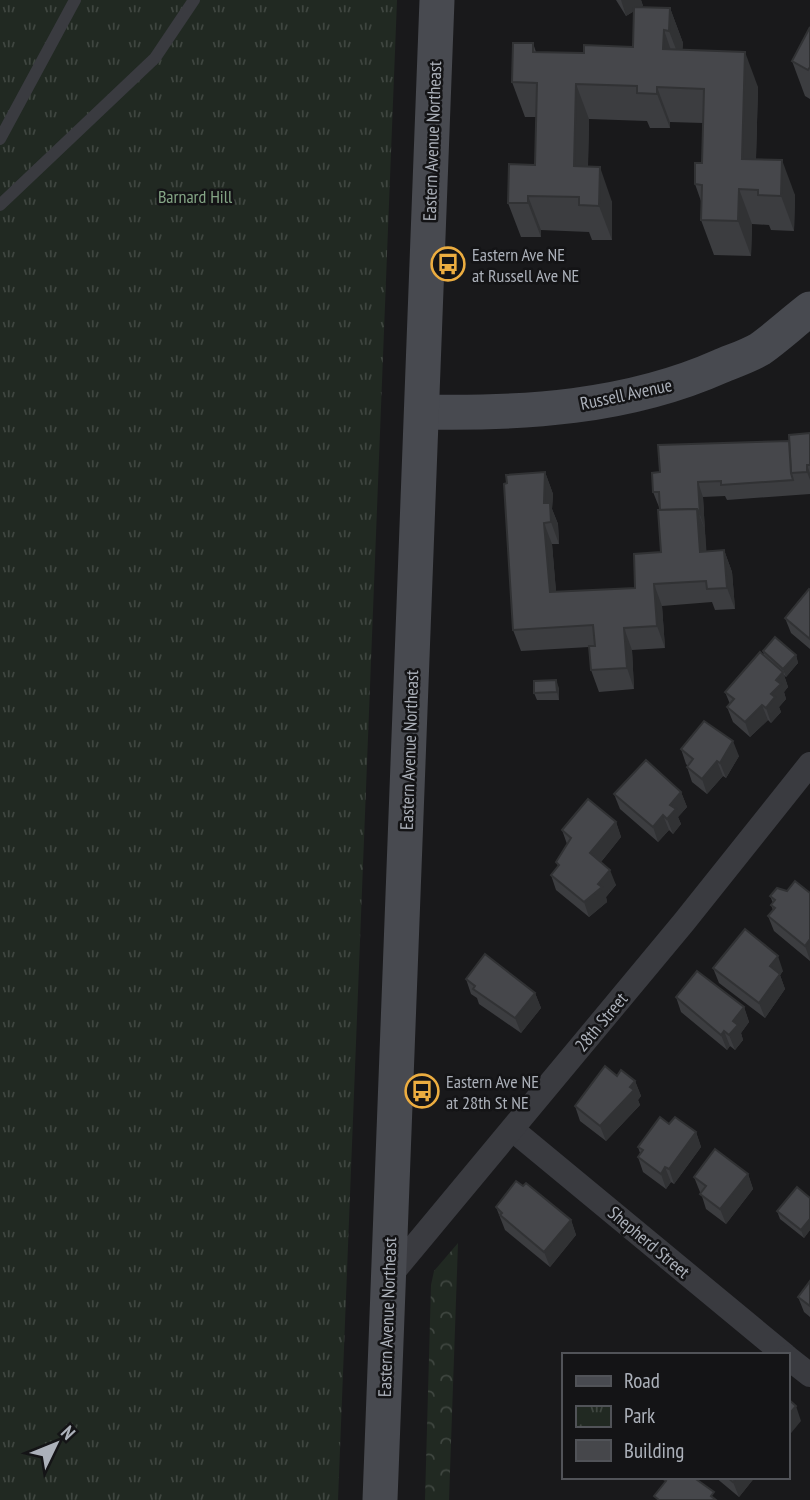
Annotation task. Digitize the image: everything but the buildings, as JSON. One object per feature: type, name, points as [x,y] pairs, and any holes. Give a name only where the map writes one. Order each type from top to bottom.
[{"type":"main road","name":"Eastern Avenue Northeast","points":[[380,1500],[437,0]]},
{"type":"main road","name":"Russell Avenue","points":[[422,412],[484,413],[586,404],[641,393],[699,376],[758,350],[810,309]]},
{"type":"street","name":"28th Street","points":[[389,1277],[513,1130],[810,764]]},
{"type":"street","name":"Shepherd Street","points":[[513,1130],[782,1353]]},
{"type":"street","name":"Shepherd Street","points":[[789,1358],[810,1375]]},
{"type":"lane","points":[[0,139],[75,0]]},
{"type":"lane","points":[[0,205],[155,58],[194,0]]},
{"type":"green space","name":"Barnard Hill","points":[[0,0],[397,0],[338,1500],[0,1500]]},
{"type":"green space","points":[[458,1243],[449,1500],[425,1500],[431,1285],[434,1271]]},
{"type":"place","name":"Eastern Ave NE at Russell Ave NE","points":[[448,264]]},
{"type":"place","name":"Eastern Ave NE at 28th St NE","points":[[422,1091]]}]
